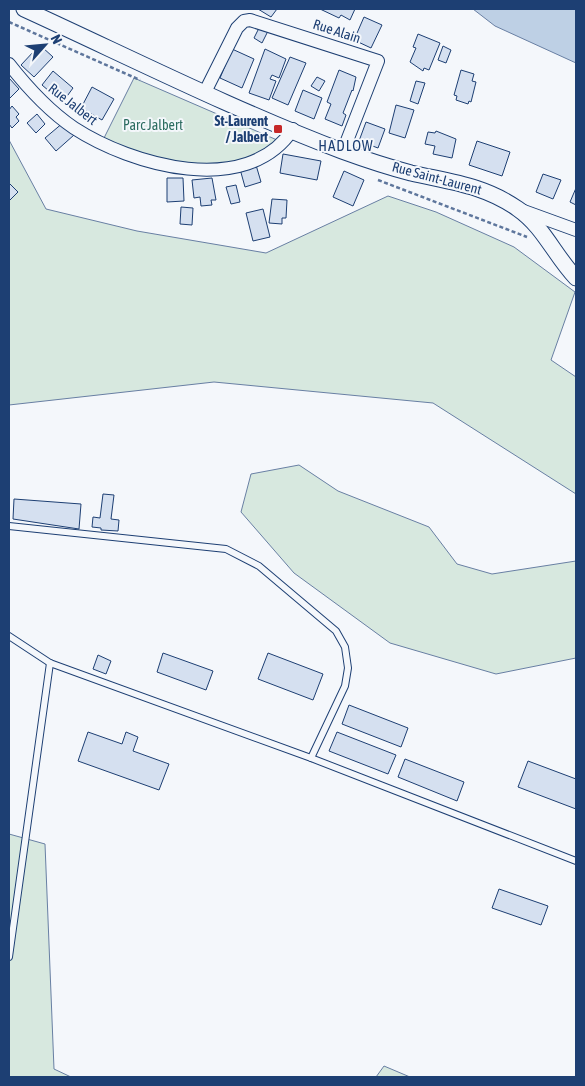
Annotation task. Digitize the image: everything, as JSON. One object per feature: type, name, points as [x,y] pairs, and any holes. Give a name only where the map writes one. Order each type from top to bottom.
[{"type":"street","name":"Rue Saint-Laurent","points":[[24,9],[205,92],[343,151],[409,172],[474,186],[519,209],[545,236],[576,278]]},
{"type":"street","name":"Rue Alain","points":[[205,92],[237,28],[244,21],[259,22],[378,61],[343,151]]},
{"type":"street","name":"Rue Jalbert","points":[[9,64],[27,86],[73,127],[101,144],[146,160],[176,167],[205,170],[232,168],[275,151],[292,130]]},
{"type":"street","points":[[519,209],[576,230]]},
{"type":"lane","points":[[9,526],[226,549],[259,566],[336,631],[345,647],[348,668],[345,686],[311,758]]},
{"type":"lane","points":[[9,636],[50,663],[311,758],[576,861]]},
{"type":"lane","points":[[9,957],[50,663]]},
{"type":"green space","name":"Parc Jalbert","points":[[134,78],[284,143],[275,151],[205,170],[101,144]]},
{"type":"green space","points":[[9,140],[46,209],[137,231],[266,253],[388,196],[436,212],[514,247],[575,292],[551,360],[576,377],[576,494],[433,403],[214,382],[9,405]]},
{"type":"green space","points":[[299,465],[338,491],[429,527],[457,564],[492,574],[576,561],[576,658],[496,674],[390,643],[294,573],[241,512],[251,474]]},
{"type":"green space","points":[[9,834],[45,844],[54,1069],[71,1077],[9,1077]]},
{"type":"green space","points":[[384,1066],[410,1077],[376,1077]]},
{"type":"water","points":[[473,9],[576,9],[576,63],[495,26]]},
{"type":"building","points":[[258,9],[277,9],[271,17]]},
{"type":"building","points":[[320,9],[355,9],[350,20],[341,15],[339,18]]},
{"type":"building","points":[[364,17],[382,25],[371,48],[354,40]]},
{"type":"building","points":[[261,24],[269,29],[262,43],[254,38]]},
{"type":"building","points":[[418,34],[440,43],[429,70],[424,68],[423,71],[410,62],[416,48],[413,47]]},
{"type":"building","points":[[443,46],[451,50],[446,63],[438,60]]},
{"type":"building","points":[[42,47],[53,57],[34,77],[21,65],[35,50],[38,52]]},
{"type":"building","points":[[232,49],[254,59],[242,88],[220,78]]},
{"type":"building","points":[[265,49],[286,59],[279,78],[272,75],[270,79],[276,81],[269,100],[249,93]]},
{"type":"building","points":[[290,57],[306,63],[288,105],[272,98]]},
{"type":"building","points":[[339,70],[356,77],[353,91],[343,113],[346,115],[342,126],[325,119],[331,104],[327,102]]},
{"type":"building","points":[[461,70],[474,74],[472,81],[476,82],[471,102],[469,101],[468,104],[456,100],[457,96],[454,95]]},
{"type":"building","points":[[53,71],[73,88],[65,99],[58,94],[56,97],[42,85]]},
{"type":"building","points":[[317,77],[325,81],[319,91],[311,86]]},
{"type":"building","points":[[9,78],[19,89],[9,99]]},
{"type":"building","points":[[416,81],[425,83],[418,104],[410,101]]},
{"type":"building","points":[[92,87],[114,99],[102,120],[81,108]]},
{"type":"building","points":[[303,90],[322,98],[314,119],[295,111]]},
{"type":"building","points":[[396,105],[414,110],[405,138],[389,133]]},
{"type":"building","points":[[12,106],[19,114],[16,117],[19,121],[12,128],[9,124],[9,110]]},
{"type":"building","points":[[37,114],[45,124],[36,133],[27,123]]},
{"type":"building","points":[[64,122],[74,135],[56,151],[45,138]]},
{"type":"building","points":[[366,122],[385,129],[378,148],[359,141]]},
{"type":"building","points":[[436,131],[456,139],[452,158],[433,154],[435,146],[425,144],[428,132],[435,133]]},
{"type":"building","points":[[477,141],[510,152],[502,176],[469,165]]},
{"type":"building","points":[[283,154],[321,161],[317,180],[280,173]]},
{"type":"building","points":[[256,165],[261,182],[245,187],[240,169]]},
{"type":"building","points":[[344,171],[364,180],[353,206],[333,197]]},
{"type":"building","points":[[543,174],[561,180],[553,199],[536,192]]},
{"type":"building","points":[[167,178],[183,178],[184,201],[167,202]]},
{"type":"building","points":[[212,178],[216,200],[211,200],[212,205],[201,206],[200,197],[194,198],[192,180]]},
{"type":"building","points":[[9,183],[18,192],[9,201]]},
{"type":"building","points":[[236,185],[240,202],[231,204],[226,187]]},
{"type":"building","points":[[576,188],[576,205],[570,202]]},
{"type":"building","points":[[272,199],[287,200],[286,218],[282,218],[282,224],[269,223]]},
{"type":"building","points":[[181,207],[193,208],[192,225],[180,224]]},
{"type":"building","points":[[263,209],[270,237],[253,241],[246,213]]},
{"type":"building","points":[[103,494],[114,495],[111,519],[119,520],[118,531],[101,530],[101,528],[92,527],[93,517],[100,518]]},
{"type":"building","points":[[14,499],[81,504],[79,529],[13,519]]},
{"type":"building","points":[[163,653],[213,671],[206,690],[157,672]]},
{"type":"building","points":[[268,653],[323,674],[313,700],[258,679]]},
{"type":"building","points":[[98,655],[111,661],[106,674],[93,669]]},
{"type":"building","points":[[349,705],[408,728],[401,747],[342,724]]},
{"type":"building","points":[[88,732],[122,744],[126,732],[138,737],[133,751],[169,764],[159,790],[78,761]]},
{"type":"building","points":[[337,732],[396,755],[388,774],[329,751]]},
{"type":"building","points":[[405,759],[464,782],[457,801],[398,777]]},
{"type":"building","points":[[528,761],[576,779],[576,809],[518,787]]},
{"type":"building","points":[[499,889],[548,906],[541,925],[492,908]]},
{"type":"place","name":"St-Laurent / Jalbert","points":[[278,129]]},
{"type":"district","name":"HADLOW","points":[[346,145]]}]
